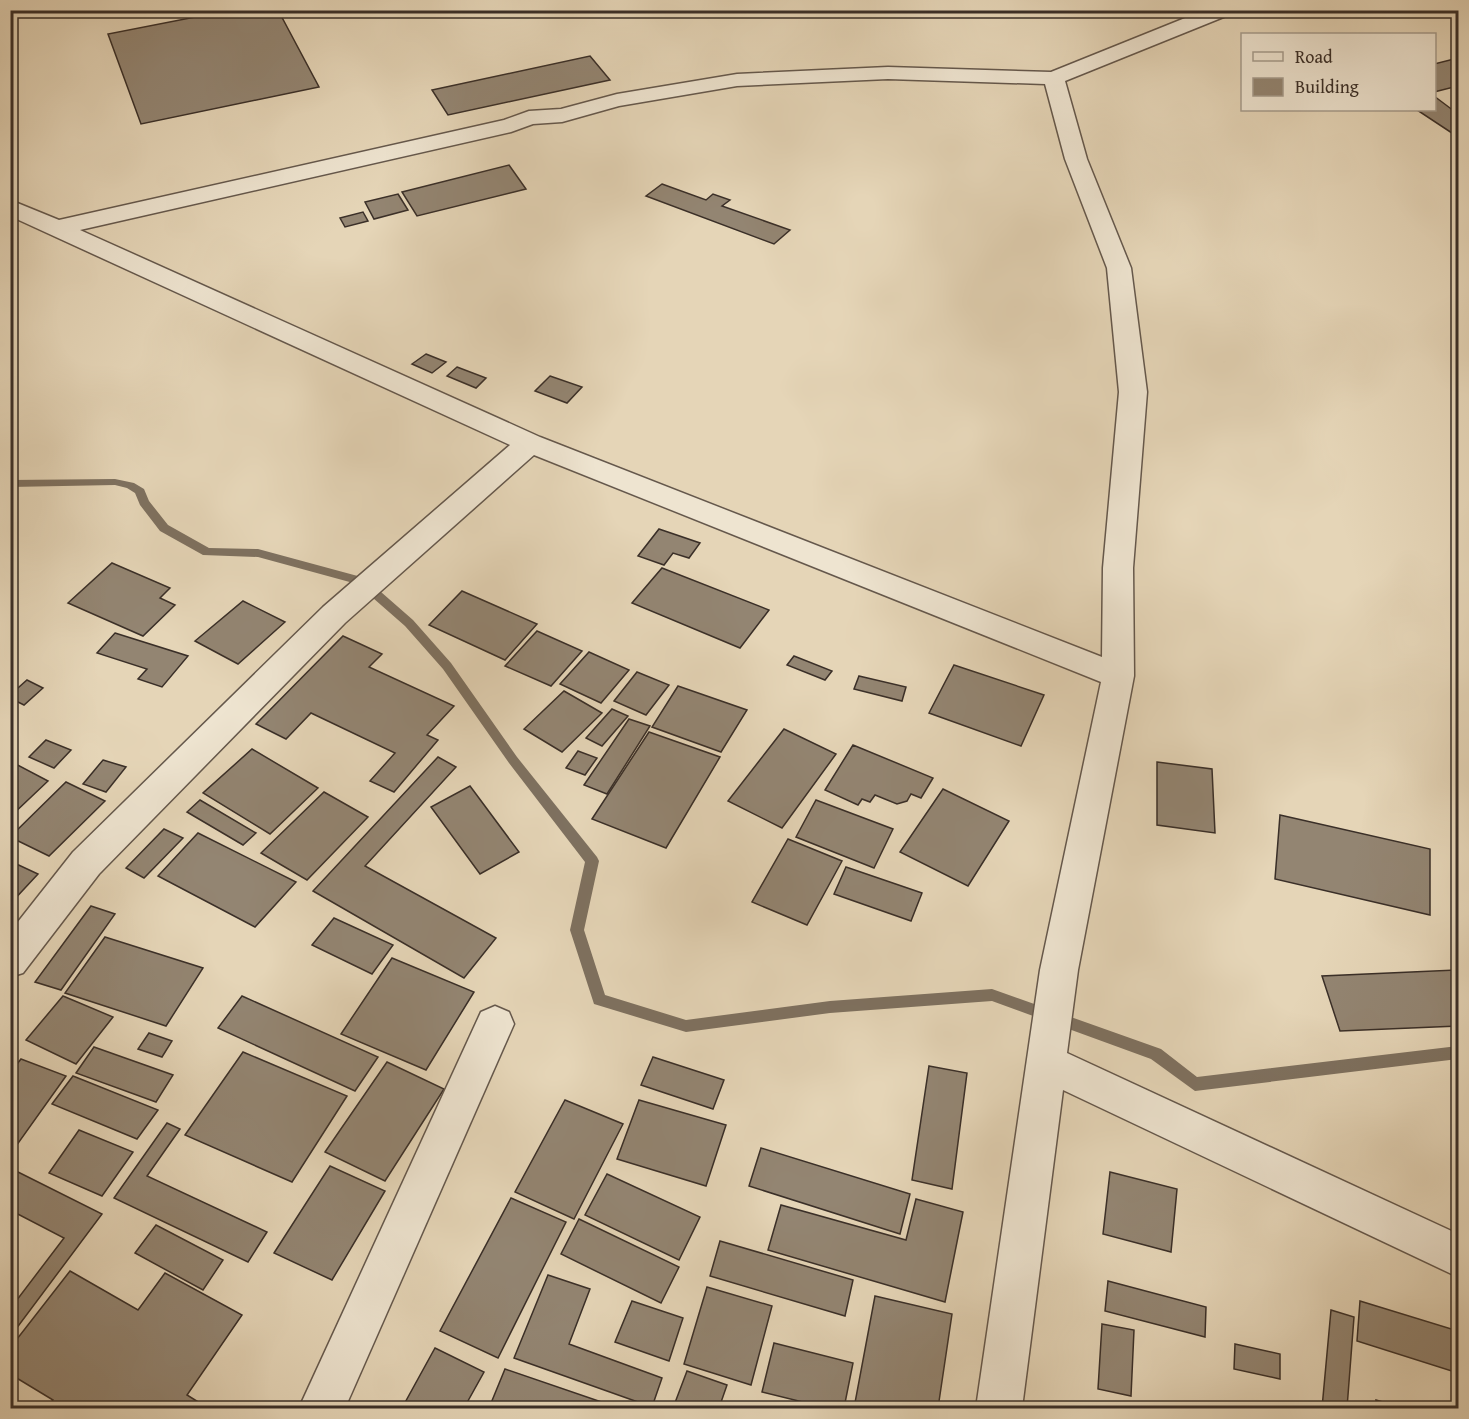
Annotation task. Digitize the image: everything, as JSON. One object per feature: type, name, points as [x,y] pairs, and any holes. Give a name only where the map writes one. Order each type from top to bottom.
[{"type":"street","points":[[57,228],[499,128],[529,118],[562,115],[617,100],[737,80],[888,73],[1054,78],[1224,10]]},
{"type":"street","points":[[999,1408],[1059,970],[1118,676],[1118,568],[1132,392],[1119,268],[1076,159],[1054,78]]},
{"type":"street","points":[[10,207],[530,443],[1118,676]]},
{"type":"street","points":[[10,961],[87,863],[334,615],[530,443]]},
{"type":"street","points":[[322,1408],[495,1024]]},
{"type":"street","points":[[1046,1063],[1458,1256]]},
{"type":"building","points":[[231,10],[278,10],[319,87],[141,124],[108,34]]},
{"type":"building","points":[[590,56],[610,80],[448,115],[432,90]]},
{"type":"building","points":[[1458,58],[1458,86],[1436,92],[1436,64]]},
{"type":"building","points":[[1436,98],[1458,114],[1458,137],[1419,111],[1436,111]]},
{"type":"building","points":[[509,165],[526,189],[417,216],[402,192]]},
{"type":"building","points":[[662,184],[706,200],[713,194],[730,200],[722,206],[790,230],[774,244],[646,196]]},
{"type":"building","points":[[398,194],[408,210],[374,219],[365,202]]},
{"type":"building","points":[[363,212],[368,221],[345,227],[340,218]]},
{"type":"building","points":[[426,354],[446,362],[432,373],[412,364]]},
{"type":"building","points":[[457,367],[486,378],[476,388],[447,376]]},
{"type":"building","points":[[550,376],[582,387],[567,403],[535,391]]},
{"type":"building","points":[[659,529],[700,543],[689,558],[673,553],[664,565],[638,556]]},
{"type":"building","points":[[112,563],[170,588],[160,598],[175,605],[143,636],[68,603]]},
{"type":"building","points":[[662,568],[769,610],[740,648],[632,603]]},
{"type":"building","points":[[462,591],[537,624],[505,660],[429,625]]},
{"type":"building","points":[[243,601],[285,622],[238,664],[195,641]]},
{"type":"building","points":[[537,631],[582,651],[551,686],[505,666]]},
{"type":"building","points":[[115,633],[188,656],[162,687],[138,679],[147,669],[97,653]]},
{"type":"building","points":[[343,636],[382,654],[369,667],[454,706],[427,735],[438,740],[394,792],[370,781],[395,753],[311,713],[286,739],[256,724]]},
{"type":"building","points":[[589,652],[629,670],[601,703],[560,684]]},
{"type":"building","points":[[794,656],[832,671],[825,680],[787,665]]},
{"type":"building","points":[[954,665],[1044,695],[1021,746],[929,713]]},
{"type":"building","points":[[637,672],[669,685],[646,715],[614,701]]},
{"type":"building","points":[[859,676],[906,687],[902,701],[854,689]]},
{"type":"building","points":[[27,680],[43,688],[24,705],[10,698],[10,695]]},
{"type":"building","points":[[678,686],[747,710],[721,752],[652,727]]},
{"type":"building","points":[[564,691],[602,713],[562,752],[524,729]]},
{"type":"building","points":[[612,709],[628,716],[602,746],[586,738]]},
{"type":"building","points":[[629,719],[650,726],[607,794],[584,785]]},
{"type":"building","points":[[784,729],[836,754],[782,828],[728,801]]},
{"type":"building","points":[[649,732],[720,757],[666,848],[592,819]]},
{"type":"building","points":[[46,740],[71,750],[54,768],[29,757]]},
{"type":"building","points":[[853,745],[933,778],[921,798],[911,794],[907,801],[897,804],[875,795],[870,802],[862,799],[858,805],[825,790]]},
{"type":"building","points":[[252,749],[318,788],[270,834],[203,793]]},
{"type":"building","points":[[578,751],[597,758],[585,775],[566,768]]},
{"type":"building","points":[[438,757],[456,767],[365,866],[496,938],[464,978],[313,891]]},
{"type":"building","points":[[103,760],[126,767],[106,792],[83,784]]},
{"type":"building","points":[[10,761],[48,781],[12,815],[10,814]]},
{"type":"building","points":[[1157,762],[1212,769],[1215,833],[1157,825]]},
{"type":"building","points":[[66,782],[105,801],[49,856],[10,837]]},
{"type":"building","points":[[470,786],[519,852],[480,874],[431,807]]},
{"type":"building","points":[[943,789],[1009,821],[968,886],[900,852]]},
{"type":"building","points":[[324,792],[368,817],[307,880],[261,853]]},
{"type":"building","points":[[200,800],[256,833],[243,845],[187,812]]},
{"type":"building","points":[[816,800],[893,829],[874,868],[796,837]]},
{"type":"building","points":[[1280,815],[1430,849],[1430,915],[1275,879]]},
{"type":"building","points":[[164,829],[183,838],[144,878],[126,868]]},
{"type":"building","points":[[198,833],[296,882],[255,927],[158,876]]},
{"type":"building","points":[[788,839],[842,861],[807,925],[752,902]]},
{"type":"building","points":[[10,861],[38,874],[10,904]]},
{"type":"building","points":[[846,867],[922,893],[911,921],[834,894]]},
{"type":"building","points":[[1454,887],[1458,888],[1458,927],[1452,925]]},
{"type":"building","points":[[91,906],[115,914],[61,990],[35,982]]},
{"type":"building","points":[[334,918],[393,945],[372,974],[312,945]]},
{"type":"building","points":[[105,937],[203,968],[166,1026],[65,993]]},
{"type":"building","points":[[392,958],[474,992],[426,1070],[341,1034]]},
{"type":"building","points":[[1456,970],[1458,1026],[1340,1031],[1322,976]]},
{"type":"building","points":[[63,996],[113,1017],[76,1064],[26,1040]]},
{"type":"building","points":[[242,996],[378,1057],[355,1091],[218,1028]]},
{"type":"building","points":[[149,1033],[172,1041],[162,1057],[138,1049]]},
{"type":"building","points":[[94,1047],[173,1075],[156,1102],[76,1073]]},
{"type":"building","points":[[243,1052],[347,1096],[292,1182],[185,1135]]},
{"type":"building","points":[[653,1057],[724,1080],[713,1109],[641,1085]]},
{"type":"building","points":[[21,1059],[66,1076],[14,1149],[10,1148],[10,1073]]},
{"type":"building","points":[[387,1062],[444,1089],[385,1181],[325,1152]]},
{"type":"building","points":[[929,1066],[967,1073],[952,1189],[912,1180]]},
{"type":"building","points":[[73,1076],[158,1110],[137,1139],[52,1104]]},
{"type":"building","points":[[565,1100],[623,1124],[574,1219],[515,1192]]},
{"type":"building","points":[[639,1100],[726,1125],[706,1186],[617,1159]]},
{"type":"building","points":[[167,1123],[180,1129],[147,1176],[267,1232],[248,1262],[114,1198]]},
{"type":"building","points":[[79,1130],[133,1152],[102,1196],[49,1173]]},
{"type":"building","points":[[761,1148],[910,1194],[900,1234],[749,1186]]},
{"type":"building","points":[[330,1166],[385,1191],[332,1280],[274,1253]]},
{"type":"building","points":[[10,1168],[102,1214],[10,1337],[10,1309],[64,1238],[10,1210]]},
{"type":"building","points":[[1110,1172],[1177,1189],[1171,1252],[1103,1234]]},
{"type":"building","points":[[607,1174],[700,1217],[679,1260],[585,1215]]},
{"type":"building","points":[[511,1198],[566,1222],[498,1358],[440,1331]]},
{"type":"building","points":[[916,1199],[963,1212],[945,1302],[768,1250],[781,1205],[906,1240]]},
{"type":"building","points":[[579,1219],[679,1267],[661,1303],[561,1254]]},
{"type":"building","points":[[156,1225],[223,1260],[203,1290],[135,1253]]},
{"type":"building","points":[[720,1241],[853,1280],[845,1316],[710,1276]]},
{"type":"building","points":[[70,1271],[138,1310],[165,1273],[242,1315],[187,1395],[208,1408],[46,1408],[53,1400],[10,1374],[10,1348]]},
{"type":"building","points":[[548,1275],[590,1289],[569,1344],[662,1378],[652,1407],[514,1358]]},
{"type":"building","points":[[1108,1281],[1206,1307],[1205,1337],[1105,1311]]},
{"type":"building","points":[[707,1287],[772,1306],[751,1385],[684,1364]]},
{"type":"building","points":[[875,1296],[952,1314],[938,1408],[854,1408]]},
{"type":"building","points":[[632,1301],[683,1318],[669,1361],[615,1342]]},
{"type":"building","points":[[1360,1301],[1458,1331],[1458,1373],[1357,1341]]},
{"type":"building","points":[[1331,1310],[1354,1317],[1347,1408],[1322,1408]]},
{"type":"building","points":[[1102,1324],[1134,1330],[1131,1396],[1098,1389]]},
{"type":"building","points":[[774,1343],[853,1363],[844,1408],[827,1408],[762,1392]]},
{"type":"building","points":[[1235,1344],[1280,1354],[1280,1379],[1234,1369]]},
{"type":"building","points":[[435,1348],[484,1372],[464,1408],[402,1408]]},
{"type":"building","points":[[505,1369],[619,1408],[489,1408]]},
{"type":"building","points":[[687,1371],[727,1385],[719,1408],[673,1408]]},
{"type":"building","points":[[1376,1400],[1404,1408],[1376,1408]]},
{"type":"waterway","points":[[10,484],[115,482],[130,485],[140,491],[144,502],[164,528],[207,552],[258,553],[361,581],[409,623],[447,666],[513,760],[592,861],[577,930],[599,1000],[686,1026],[830,1007],[992,995],[1156,1054],[1195,1084],[1458,1053]]}]
